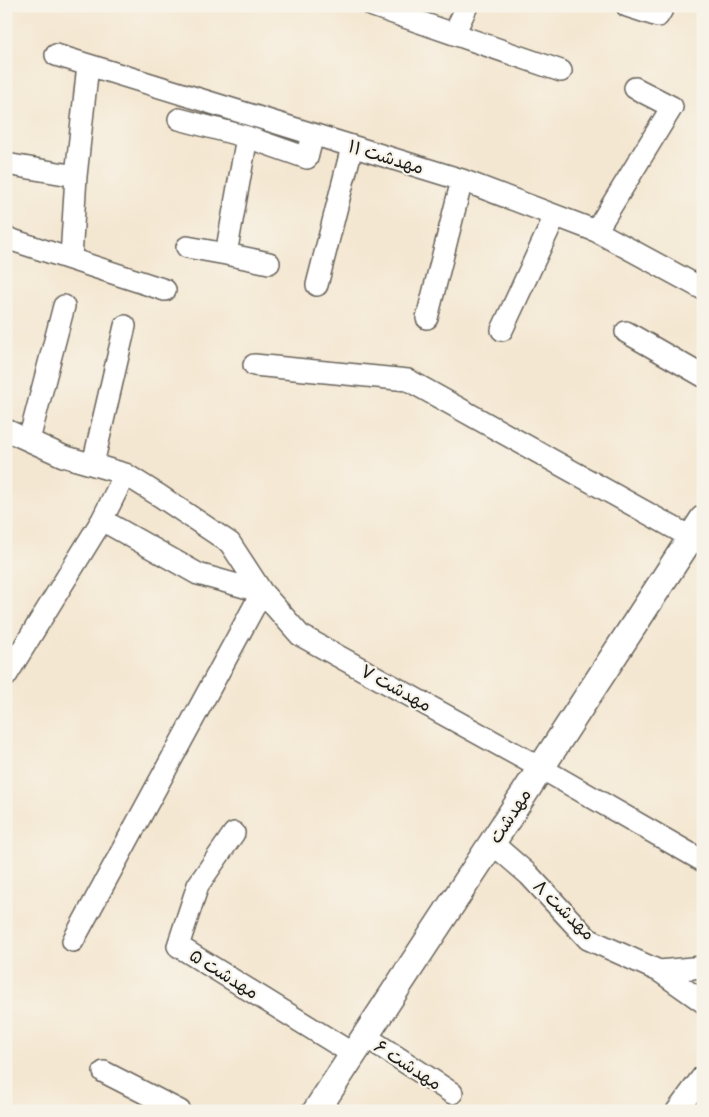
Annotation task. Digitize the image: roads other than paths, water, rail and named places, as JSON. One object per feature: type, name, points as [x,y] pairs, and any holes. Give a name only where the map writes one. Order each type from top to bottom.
[{"type":"street","points":[[372,6],[560,70]]},
{"type":"street","points":[[454,34],[467,6]]},
{"type":"street","points":[[627,6],[658,16],[664,6]]},
{"type":"street","name":"مهدشت ۱۱","points":[[56,55],[462,180],[596,231],[703,289]]},
{"type":"street","points":[[71,258],[76,176],[88,65]]},
{"type":"street","points":[[596,231],[672,107],[635,88]]},
{"type":"street","points":[[179,118],[247,137],[307,158],[314,135]]},
{"type":"street","points":[[226,254],[247,137]]},
{"type":"street","points":[[317,285],[352,147]]},
{"type":"street","points":[[6,164],[76,176]]},
{"type":"street","points":[[428,318],[462,180]]},
{"type":"street","points":[[502,330],[554,216]]},
{"type":"street","points":[[6,238],[165,290]]},
{"type":"street","points":[[187,246],[268,263]]},
{"type":"street","points":[[29,440],[64,306]]},
{"type":"street","points":[[93,464],[125,326]]},
{"type":"street","points":[[626,332],[703,376]]},
{"type":"street","points":[[254,365],[408,380],[699,533]]},
{"type":"street","name":"مهدشت ۷","points":[[6,430],[63,456],[125,474],[230,543],[262,592],[300,635],[541,768],[703,861]]},
{"type":"street","points":[[6,676],[102,520],[125,474]]},
{"type":"street","points":[[73,941],[262,592],[198,574],[102,520]]},
{"type":"street","name":"مهدشت","points":[[318,1110],[541,768],[699,533]]},
{"type":"street","name":"مهدشت ۵","points":[[234,833],[198,885],[178,946],[359,1045]]},
{"type":"street","name":"مهدشت ۸","points":[[492,843],[529,875],[588,938],[659,971],[703,1002]]},
{"type":"street","points":[[659,971],[703,967]]},
{"type":"street","name":"مهدشت ۶","points":[[359,1045],[452,1093]]},
{"type":"street","points":[[104,1072],[180,1111]]},
{"type":"street","points":[[677,1111],[703,1076]]}]
